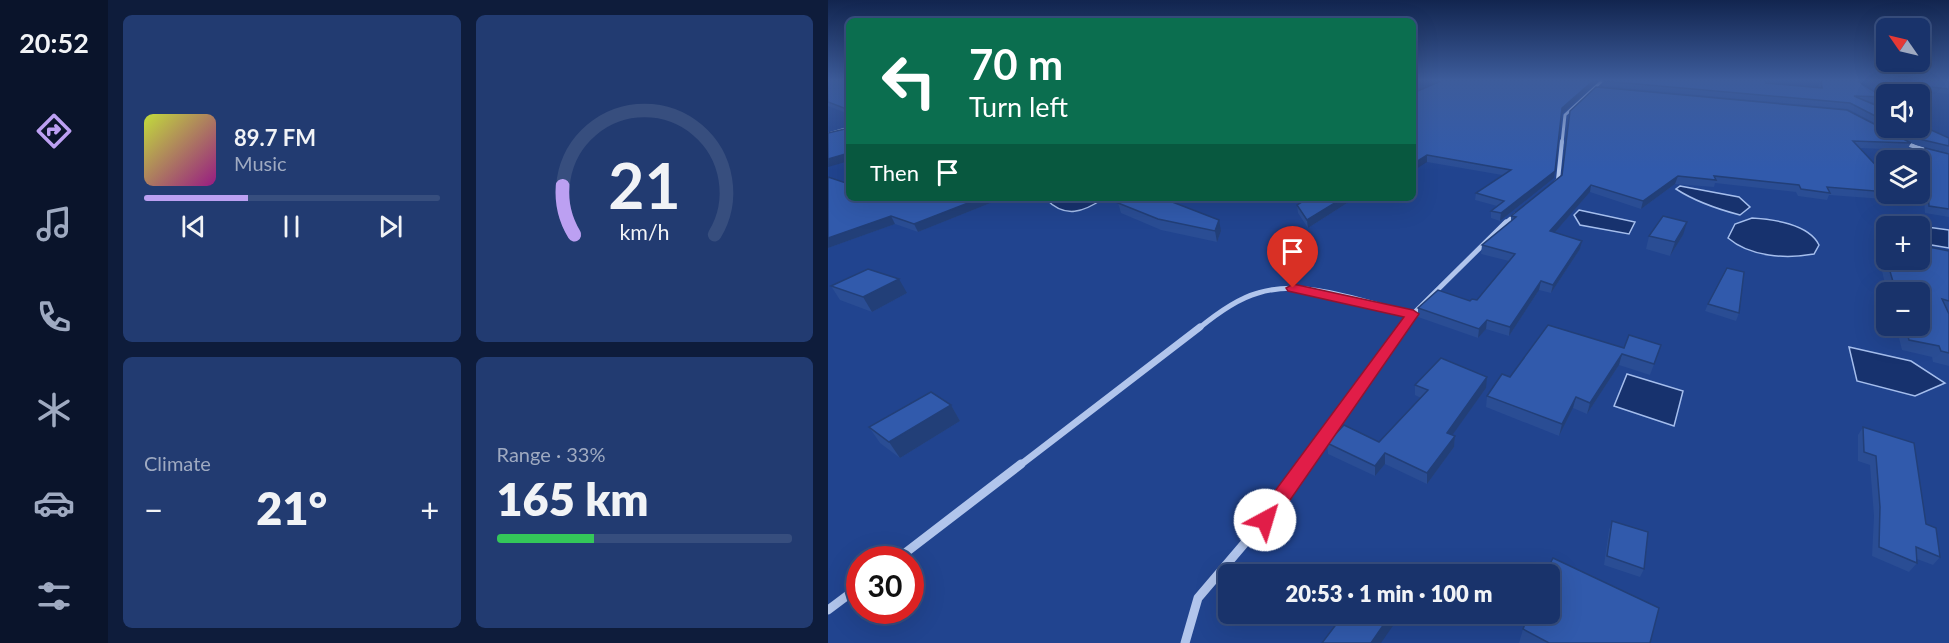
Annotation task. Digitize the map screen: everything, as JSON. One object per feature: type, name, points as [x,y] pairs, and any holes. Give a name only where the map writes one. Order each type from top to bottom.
[{"type":"street","points":[[1551,187],[1558,180],[1565,115],[1570,110]]},
{"type":"street","points":[[828,134],[846,129]]},
{"type":"street","points":[[1896,139],[1914,149],[1937,154]]},
{"type":"street","points":[[1185,643],[1198,598],[1278,504],[1413,314],[1501,226],[1526,207]]},
{"type":"street","points":[[914,546],[1204,324],[1243,299],[1259,292],[1293,288],[1413,314]]},
{"type":"street","points":[[828,609],[846,596]]},
{"type":"water","points":[[1680,186],[1739,197],[1750,207],[1740,215],[1723,210],[1684,194],[1676,189]]},
{"type":"water","points":[[1048,201],[1099,201],[1075,211],[1067,211]]},
{"type":"water","points":[[1579,210],[1635,222],[1629,234],[1580,225],[1574,215]]},
{"type":"water","points":[[1752,218],[1779,221],[1799,227],[1814,238],[1819,245],[1814,254],[1780,256],[1757,253],[1728,238],[1735,224]]},
{"type":"water","points":[[1930,227],[1949,230],[1949,248],[1930,245]]},
{"type":"water","points":[[1849,347],[1911,361],[1945,383],[1915,396],[1857,381]]},
{"type":"water","points":[[1627,374],[1683,391],[1674,426],[1614,406]]},
{"type":"building","points":[[1416,110],[1562,110],[1555,171],[1501,213],[1491,211],[1504,201],[1476,193],[1511,170],[1427,155],[1416,162]]},
{"type":"building","points":[[1571,110],[1847,110],[1876,125],[1876,138],[1901,138],[1911,143],[1853,141],[1876,165],[1876,191],[1827,187],[1830,193],[1801,189],[1799,185],[1714,176],[1716,180],[1678,176],[1643,201],[1591,185],[1550,231],[1582,241],[1553,285],[1541,281],[1510,327],[1487,320],[1479,329],[1418,308],[1438,290],[1470,301],[1477,300],[1515,254],[1482,245],[1516,217],[1511,216],[1562,175]]},
{"type":"building","points":[[1864,110],[1876,110],[1876,116]]},
{"type":"building","points":[[846,129],[846,154],[828,159],[828,133]]},
{"type":"building","points":[[1930,129],[1949,138],[1949,146],[1917,138],[1930,138]]},
{"type":"building","points":[[1925,148],[1949,154],[1949,209],[1929,206],[1930,150],[1925,150]]},
{"type":"building","points":[[828,177],[846,183],[846,201],[973,201],[914,224],[891,216],[828,238]]},
{"type":"building","points":[[1123,201],[1170,201],[1219,220],[1215,231],[1158,219],[1118,203]]},
{"type":"building","points":[[1303,201],[1338,201],[1307,220],[1297,205]]},
{"type":"building","points":[[1663,216],[1687,222],[1675,242],[1649,236]]},
{"type":"building","points":[[1930,248],[1949,251],[1949,301],[1942,299],[1949,314],[1949,353],[1941,351],[1939,346],[1909,340],[1908,336],[1930,336],[1930,282],[1893,282],[1890,270],[1930,270]]},
{"type":"building","points":[[1727,268],[1744,272],[1739,313],[1708,304]]},
{"type":"building","points":[[868,269],[899,279],[863,297],[831,286]]},
{"type":"building","points":[[1548,325],[1624,348],[1629,335],[1661,345],[1654,364],[1622,354],[1590,403],[1576,397],[1562,424],[1487,396],[1502,374],[1510,377]]},
{"type":"building","points":[[1441,358],[1487,377],[1447,433],[1455,436],[1427,473],[1385,453],[1375,466],[1327,443],[1344,425],[1379,442],[1428,390],[1415,385]]},
{"type":"building","points":[[931,392],[951,405],[889,442],[869,427]]},
{"type":"building","points":[[1863,427],[1914,443],[1926,524],[1936,528],[1940,557],[1916,547],[1917,563],[1879,547],[1880,507],[1876,456],[1864,452]]},
{"type":"building","points":[[1612,521],[1648,532],[1644,569],[1607,556]]},
{"type":"building","points":[[1553,558],[1659,608],[1650,643],[1549,643],[1523,629],[1525,624],[1560,624],[1560,564],[1550,564]]},
{"type":"building","points":[[1336,624],[1384,624],[1371,643],[1322,643]]},
{"type":"route","points":[[1265,520],[1413,314],[1293,288]]}]
